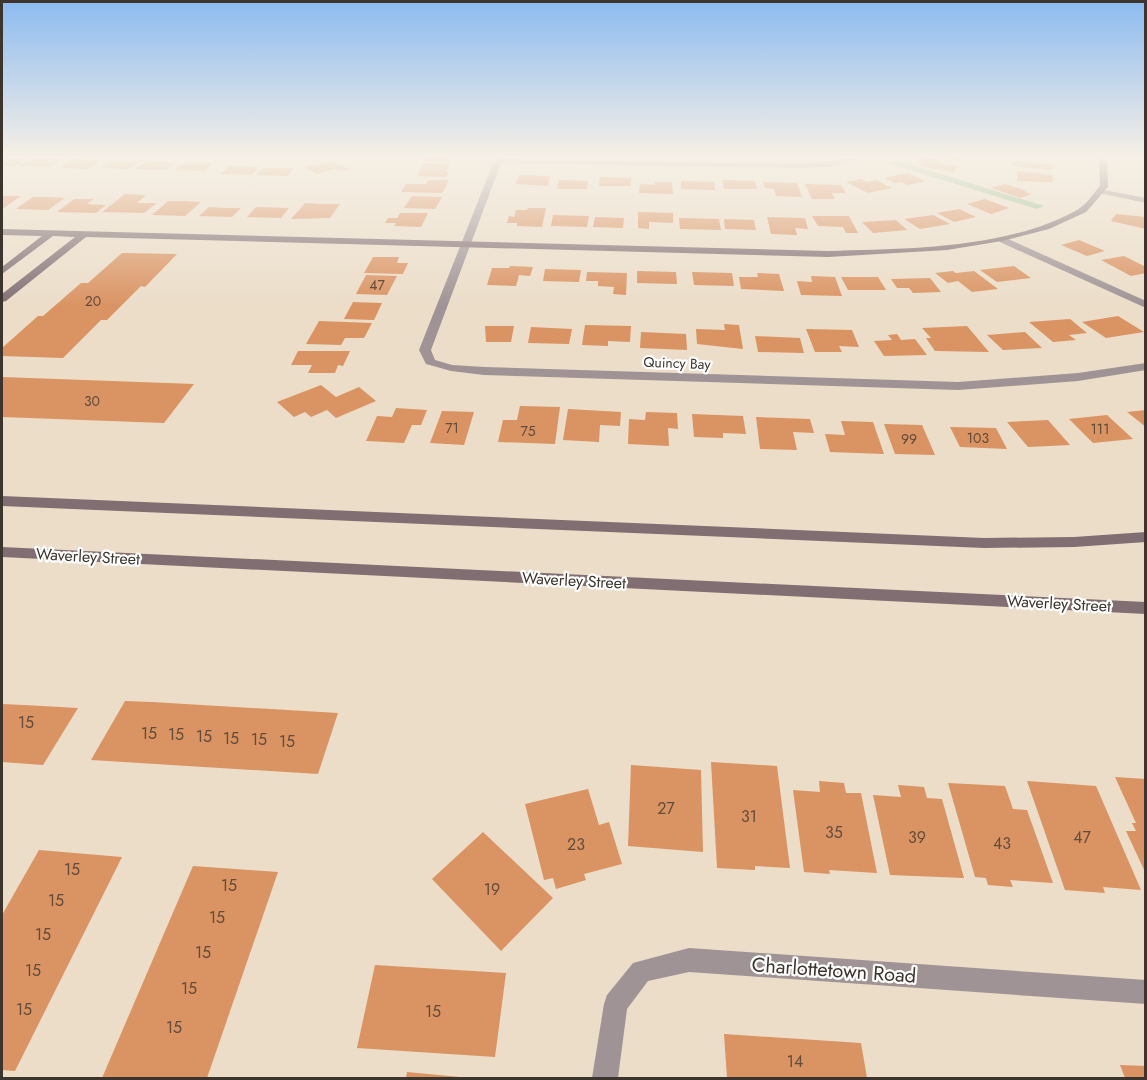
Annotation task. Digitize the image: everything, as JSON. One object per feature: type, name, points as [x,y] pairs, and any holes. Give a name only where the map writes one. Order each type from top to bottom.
[{"type":"street","name":"Quincy Bay","points":[[481,206],[425,350],[430,362],[451,368],[484,371],[958,386],[1034,382],[1146,366]]},
{"type":"street","points":[[2,232],[828,254],[916,252],[1003,240],[1070,217],[1083,206]]},
{"type":"street","points":[[2,271],[51,233]]},
{"type":"street","points":[[2,299],[84,234]]},
{"type":"street","points":[[1003,240],[1146,305]]},
{"type":"street","points":[[2,501],[984,543],[1074,542],[1146,537]]},
{"type":"street","name":"Waverley Street","points":[[2,552],[1146,608]]},
{"type":"street","name":"Charlottetown Road","points":[[605,1078],[616,1004],[641,971],[689,960],[1146,992]]},
{"type":"building","points":[[20,206],[53,206],[48,210],[16,209]]},
{"type":"building","points":[[64,206],[104,206],[96,213],[57,212]]},
{"type":"building","points":[[109,206],[153,206],[144,213],[102,212]]},
{"type":"building","points":[[162,206],[196,206],[185,216],[152,215]]},
{"type":"building","points":[[302,206],[338,206],[330,218],[291,219]]},
{"type":"building","points":[[405,206],[437,206],[435,209],[404,208]]},
{"type":"building","points":[[973,206],[1009,208],[991,214]]},
{"type":"building","points":[[209,207],[241,208],[232,217],[199,216]]},
{"type":"building","points":[[256,207],[289,208],[281,218],[247,217]]},
{"type":"building","points":[[528,208],[546,208],[542,227],[517,226],[517,223],[507,223],[509,216],[514,217],[516,210],[527,210]]},
{"type":"building","points":[[959,209],[976,217],[954,222],[937,213]]},
{"type":"building","points":[[638,212],[673,213],[673,223],[649,222],[649,229],[638,228]]},
{"type":"building","points":[[400,213],[428,213],[421,227],[394,226],[396,223],[385,223],[388,218],[397,218]]},
{"type":"building","points":[[1116,214],[1146,217],[1146,229],[1111,221]]},
{"type":"building","points":[[553,215],[589,216],[587,227],[551,226]]},
{"type":"building","points":[[933,215],[950,224],[920,229],[904,219]]},
{"type":"building","points":[[812,216],[849,216],[858,233],[846,233],[843,227],[818,226]]},
{"type":"building","points":[[595,217],[624,218],[623,228],[593,227]]},
{"type":"building","points":[[767,217],[805,218],[808,229],[795,228],[797,235],[771,234]]},
{"type":"building","points":[[679,218],[719,219],[721,230],[680,229]]},
{"type":"building","points":[[724,219],[754,220],[756,230],[725,229]]},
{"type":"building","points":[[896,220],[907,230],[873,233],[862,222]]},
{"type":"building","points":[[1079,240],[1105,251],[1087,256],[1061,245]]},
{"type":"building","points":[[122,253],[177,254],[145,287],[141,286],[107,320],[101,320],[63,358],[2,356],[2,348],[38,316],[43,316],[81,283],[88,283]]},
{"type":"building","points":[[1124,256],[1146,267],[1146,273],[1131,276],[1101,260]]},
{"type":"building","points":[[373,257],[399,257],[397,263],[408,263],[403,274],[364,273]]},
{"type":"building","points":[[510,266],[533,267],[530,276],[519,275],[516,286],[487,285],[492,268],[509,268]]},
{"type":"building","points":[[1014,266],[1031,278],[997,282],[980,270]]},
{"type":"building","points":[[545,269],[581,270],[579,282],[543,281]]},
{"type":"building","points":[[637,271],[676,272],[677,284],[637,283]]},
{"type":"building","points":[[953,271],[956,273],[974,271],[998,289],[972,292],[958,281],[948,283],[935,273]]},
{"type":"building","points":[[587,272],[627,273],[626,295],[613,294],[614,287],[598,286],[598,281],[586,281]]},
{"type":"building","points":[[692,272],[732,273],[734,286],[694,285]]},
{"type":"building","points":[[757,273],[779,274],[784,291],[741,289],[739,277],[758,277]]},
{"type":"building","points":[[366,275],[397,276],[387,295],[356,294]]},
{"type":"building","points":[[811,276],[835,277],[842,296],[801,295],[797,281],[812,282]]},
{"type":"building","points":[[841,277],[878,277],[886,290],[848,290]]},
{"type":"building","points":[[930,278],[941,292],[913,293],[909,288],[897,288],[891,279]]},
{"type":"building","points":[[353,302],[382,303],[374,320],[344,319]]},
{"type":"building","points":[[1118,316],[1144,332],[1106,338],[1082,322]]},
{"type":"building","points":[[1070,319],[1087,333],[1069,335],[1076,340],[1053,342],[1029,322]]},
{"type":"building","points":[[319,321],[372,323],[364,338],[345,338],[341,345],[306,344]]},
{"type":"building","points":[[724,324],[739,325],[743,349],[697,344],[696,329],[725,330]]},
{"type":"building","points":[[585,325],[631,326],[630,342],[608,341],[608,346],[582,345]]},
{"type":"building","points":[[485,326],[514,326],[511,342],[486,342]]},
{"type":"building","points":[[967,326],[989,352],[935,351],[926,338],[931,338],[922,328]]},
{"type":"building","points":[[531,327],[572,329],[569,344],[528,343]]},
{"type":"building","points":[[806,329],[852,330],[859,347],[839,346],[842,352],[815,352]]},
{"type":"building","points":[[641,332],[686,334],[687,350],[640,348]]},
{"type":"building","points":[[1025,332],[1042,348],[1003,350],[987,335]]},
{"type":"building","points":[[897,334],[901,340],[915,339],[927,355],[884,356],[874,341],[892,340],[888,335]]},
{"type":"building","points":[[755,336],[800,338],[804,353],[758,352]]},
{"type":"building","points":[[298,351],[350,351],[343,366],[338,365],[335,373],[308,373],[312,365],[291,365]]},
{"type":"building","points":[[2,377],[194,384],[164,423],[2,417]]},
{"type":"building","points":[[321,385],[336,397],[359,387],[376,401],[336,418],[327,410],[311,417],[305,412],[294,417],[277,402]]},
{"type":"building","points":[[520,406],[560,407],[555,444],[498,442],[503,420],[517,420]]},
{"type":"building","points":[[396,408],[427,410],[421,425],[412,425],[404,443],[366,441],[377,416],[392,417]]},
{"type":"building","points":[[568,409],[621,412],[620,426],[600,425],[599,442],[563,440]]},
{"type":"building","points":[[1146,410],[1146,427],[1127,412]]},
{"type":"building","points":[[442,411],[474,412],[464,445],[430,443]]},
{"type":"building","points":[[646,412],[677,413],[678,429],[668,428],[669,446],[628,444],[629,419],[645,420]]},
{"type":"building","points":[[692,414],[743,416],[746,434],[723,433],[723,438],[694,437]]},
{"type":"building","points":[[1107,415],[1133,439],[1093,443],[1069,419]]},
{"type":"building","points":[[756,417],[810,419],[814,433],[793,432],[797,450],[760,449]]},
{"type":"building","points":[[1048,420],[1070,445],[1028,447],[1007,422]]},
{"type":"building","points":[[841,421],[873,422],[884,454],[830,452],[825,434],[845,435]]},
{"type":"building","points":[[884,424],[922,425],[935,455],[895,454]]},
{"type":"building","points":[[950,427],[996,428],[1007,449],[960,447]]},
{"type":"building","points":[[125,701],[338,713],[318,774],[91,760]]},
{"type":"building","points":[[2,704],[78,708],[43,765],[2,762]]},
{"type":"building","points":[[711,762],[777,766],[790,868],[755,866],[755,870],[717,868]]},
{"type":"building","points":[[631,765],[701,770],[703,852],[628,846]]},
{"type":"building","points":[[1115,777],[1146,779],[1146,874],[1126,831],[1136,831],[1132,823],[1136,823]]},
{"type":"building","points":[[819,781],[844,783],[846,793],[861,793],[877,873],[829,870],[830,874],[804,872],[793,790],[820,792]]},
{"type":"building","points":[[1027,781],[1096,786],[1141,890],[1103,887],[1105,893],[1065,890]]},
{"type":"building","points":[[948,783],[1005,786],[1013,809],[1027,810],[1053,883],[1010,880],[1013,887],[988,885],[986,878],[975,877]]},
{"type":"building","points":[[898,785],[924,787],[927,798],[942,799],[964,878],[890,875],[873,795],[901,797]]},
{"type":"building","points":[[588,789],[599,825],[609,822],[622,864],[584,874],[586,880],[556,889],[553,878],[544,880],[525,804]]},
{"type":"building","points":[[483,832],[553,898],[501,951],[432,879]]},
{"type":"building","points":[[39,850],[122,857],[15,1071],[2,1070],[2,915]]},
{"type":"building","points":[[193,866],[278,872],[207,1078],[102,1078]]},
{"type":"building","points":[[375,965],[506,973],[495,1057],[357,1048]]},
{"type":"building","points":[[724,1034],[861,1043],[867,1078],[727,1078]]},
{"type":"building","points":[[1120,1065],[1146,1066],[1146,1078],[1125,1078]]},
{"type":"building","points":[[407,1072],[460,1077],[460,1078],[406,1078]]}]
